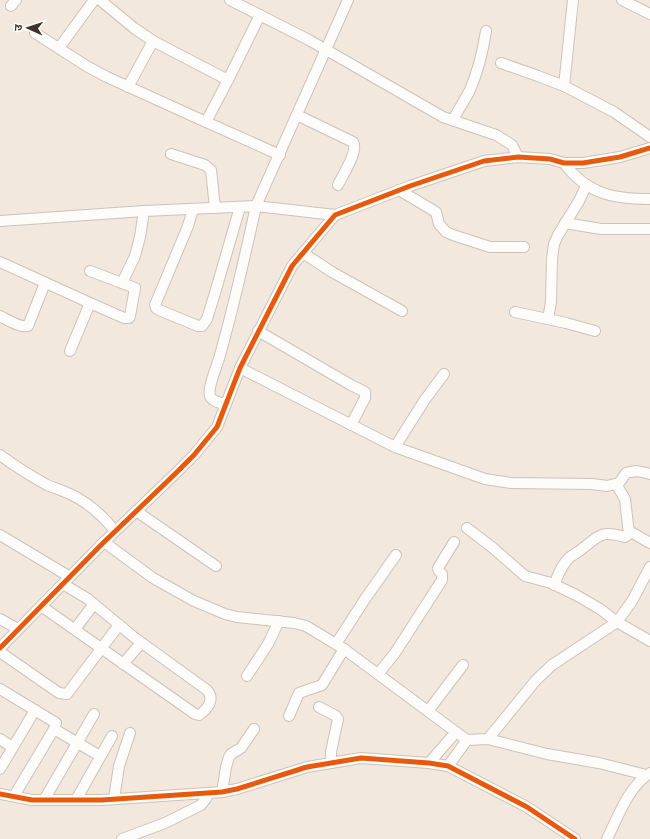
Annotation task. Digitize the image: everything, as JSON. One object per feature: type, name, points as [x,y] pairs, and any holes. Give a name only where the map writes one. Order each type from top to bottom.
[{"type":"street","points":[[59,48],[94,0]]},
{"type":"street","points":[[100,0],[134,28],[153,41],[228,80]]},
{"type":"street","points":[[230,0],[309,40],[443,116],[496,135],[512,146],[518,157]]},
{"type":"street","points":[[219,402],[210,396],[210,390],[235,298],[256,206],[298,115],[348,0]]},
{"type":"street","points":[[564,86],[573,0]]},
{"type":"street","points":[[622,0],[650,14]]},
{"type":"street","points":[[206,122],[260,15]]},
{"type":"street","points":[[452,120],[469,92],[474,79],[483,49],[486,31]]},
{"type":"street","points":[[35,33],[88,67],[128,87],[280,155]]},
{"type":"street","points":[[128,87],[153,41]]},
{"type":"street","points":[[501,63],[564,86],[614,112],[650,137]]},
{"type":"street","points":[[298,115],[353,142],[355,145],[352,157],[338,184]]},
{"type":"street","points":[[0,221],[144,211],[256,206],[335,215],[399,190],[484,161],[518,157],[550,159],[564,163],[583,163],[620,157],[650,148]]},
{"type":"street","points":[[171,154],[205,165],[211,170],[215,208]]},
{"type":"street","points":[[564,163],[573,175],[586,186],[596,191],[628,198],[650,199]]},
{"type":"street","points":[[548,319],[551,302],[552,259],[554,244],[586,186]]},
{"type":"street","points":[[399,190],[436,212],[439,224],[446,232],[490,247],[524,247]]},
{"type":"street","points":[[193,209],[188,226],[155,305],[159,310],[198,326],[202,326],[207,319],[240,207]]},
{"type":"street","points":[[122,283],[135,256],[144,211]]},
{"type":"street","points":[[0,648],[104,542],[110,525],[136,511],[194,454],[217,427],[219,402],[240,368],[292,266],[335,215]]},
{"type":"street","points":[[565,223],[601,229],[650,229]]},
{"type":"street","points":[[303,253],[332,272],[402,311]]},
{"type":"street","points":[[0,262],[90,304],[124,318],[129,318],[135,288],[90,271]]},
{"type":"street","points":[[0,316],[19,325],[26,327],[28,326],[45,283]]},
{"type":"street","points":[[70,351],[90,304]]},
{"type":"street","points":[[515,312],[595,331]]},
{"type":"street","points":[[258,331],[365,392],[365,398],[351,425]]},
{"type":"street","points":[[240,368],[396,447],[485,479],[511,482],[592,484],[607,486],[619,483],[626,474],[630,472],[637,471],[650,474]]},
{"type":"street","points":[[396,447],[424,401],[444,374]]},
{"type":"street","points":[[0,455],[23,472],[76,497],[95,509],[110,525]]},
{"type":"street","points":[[554,585],[562,567],[570,557],[598,536],[611,533],[625,537],[629,534],[625,499],[616,484]]},
{"type":"street","points":[[136,511],[216,566]]},
{"type":"street","points":[[467,528],[525,576],[531,579],[544,581],[576,594],[617,622],[650,641]]},
{"type":"street","points":[[629,531],[650,543]]},
{"type":"street","points":[[0,535],[67,580],[141,643],[207,690],[211,694],[211,699],[203,712],[199,715],[194,714],[41,606]]},
{"type":"street","points":[[104,542],[153,578],[194,601],[225,614],[238,617],[294,623],[306,626],[340,647],[467,740],[488,739],[547,754],[600,763],[648,774]]},
{"type":"street","points":[[378,674],[395,653],[442,580],[442,574],[439,572],[438,568],[454,542]]},
{"type":"street","points":[[289,716],[300,693],[322,685],[364,599],[396,556]]},
{"type":"street","points":[[488,739],[536,680],[552,665],[617,622],[632,601],[650,567]]},
{"type":"street","points":[[75,629],[94,604]]},
{"type":"street","points":[[0,619],[18,629]]},
{"type":"street","points":[[247,676],[268,644],[279,621]]},
{"type":"street","points":[[0,652],[63,694],[67,694],[119,625]]},
{"type":"street","points":[[123,664],[141,643]]},
{"type":"street","points":[[428,711],[463,665]]},
{"type":"street","points":[[0,689],[56,723],[54,729],[14,796]]},
{"type":"street","points":[[319,707],[338,718],[331,763]]},
{"type":"street","points":[[0,768],[35,710]]},
{"type":"street","points":[[44,800],[94,714]]},
{"type":"street","points":[[54,729],[77,744],[100,756]]},
{"type":"street","points":[[222,792],[229,757],[241,748],[254,729]]},
{"type":"street","points":[[429,763],[456,732]]},
{"type":"street","points":[[114,799],[119,766],[130,733]]},
{"type":"street","points":[[76,800],[112,736]]},
{"type":"street","points":[[0,739],[12,747]]},
{"type":"street","points":[[448,766],[467,740]]},
{"type":"street","points":[[0,794],[32,800],[76,800],[222,792],[237,789],[307,767],[360,758],[429,763],[448,766],[527,807],[574,839]]},
{"type":"street","points":[[607,839],[630,794],[637,784],[648,774]]},
{"type":"street","points":[[122,839],[165,823],[201,805],[208,793]]},
{"type":"cycle path","points":[[0,648],[102,544],[194,455],[217,427],[240,368],[292,266],[335,215],[410,186],[484,161],[518,157],[550,159],[564,163],[583,163],[620,157],[650,148]]},
{"type":"cycle path","points":[[0,794],[32,800],[102,800],[222,792],[237,789],[307,767],[361,758],[429,763],[448,766],[527,807],[575,839]]}]
